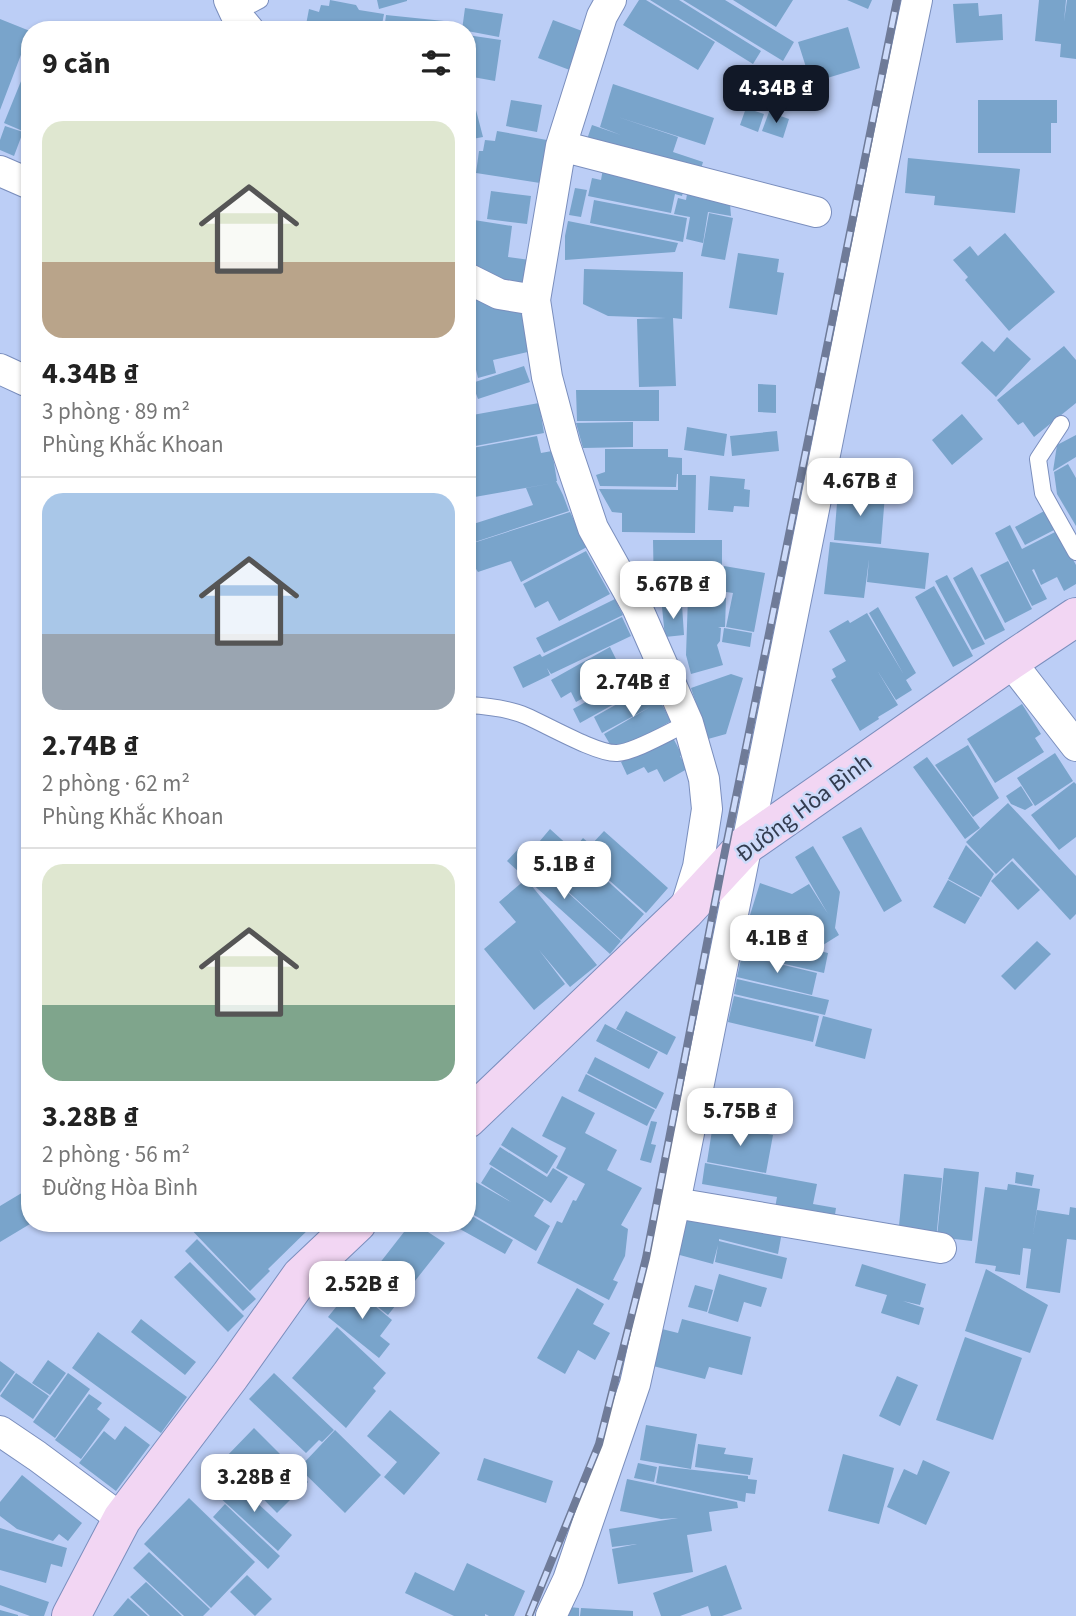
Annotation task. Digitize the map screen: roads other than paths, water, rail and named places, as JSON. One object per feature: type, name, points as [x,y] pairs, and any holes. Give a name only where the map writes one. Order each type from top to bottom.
[{"type":"street","points":[[611,0],[602,16],[561,146],[535,300],[547,377],[565,445],[593,528],[637,607],[688,723],[704,779],[707,809],[698,867],[685,911]]},
{"type":"street","points":[[551,1616],[568,1580],[635,1384],[675,1203],[918,0]]},
{"type":"street","points":[[561,146],[816,212]]},
{"type":"street","points":[[0,171],[21,180]]},
{"type":"street","points":[[476,283],[499,295],[535,300]]},
{"type":"street","name":"Đường Hòa Bình","points":[[476,1110],[685,911],[746,845],[1010,661],[1075,620]]},
{"type":"street","points":[[1010,661],[1076,746]]},
{"type":"street","points":[[675,1203],[941,1248]]},
{"type":"street","points":[[71,1616],[122,1519],[230,1376],[301,1276],[348,1232]]},
{"type":"street","points":[[0,1431],[122,1519]]},
{"type":"lane","points":[[1061,424],[1038,459],[1043,493],[1076,552]]},
{"type":"lane","points":[[476,706],[523,715],[597,749],[613,753],[626,752],[688,723]]},
{"type":"railway","points":[[529,1616],[599,1444],[646,1258],[721,871],[897,0]]}]
